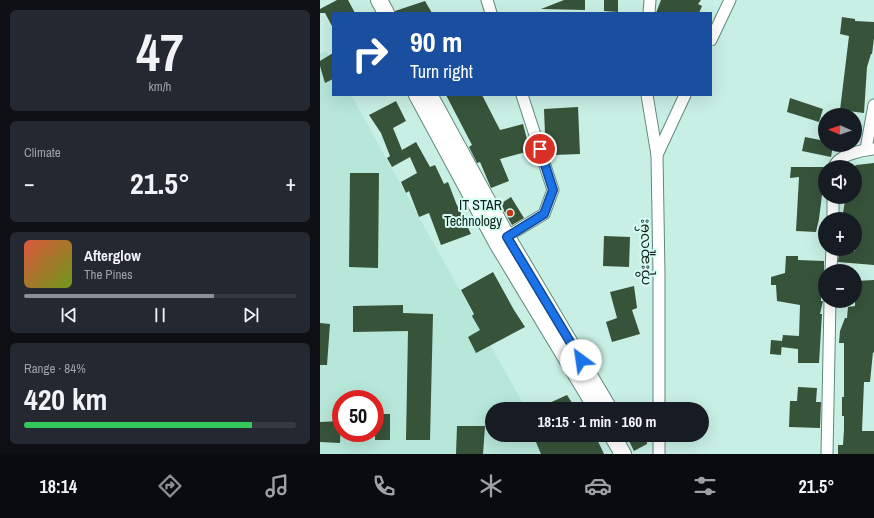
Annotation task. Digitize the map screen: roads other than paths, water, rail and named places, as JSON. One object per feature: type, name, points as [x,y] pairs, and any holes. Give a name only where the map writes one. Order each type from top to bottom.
[{"type":"main road","points":[[367,0],[373,12]]},
{"type":"main road","points":[[379,0],[385,12]]},
{"type":"main road","points":[[418,96],[502,240],[593,402]]},
{"type":"main road","points":[[430,96],[502,240],[605,402]]},
{"type":"main road","points":[[616,442],[623,454]]},
{"type":"main road","points":[[628,442],[634,454]]},
{"type":"street","points":[[487,0],[492,12]]},
{"type":"street","points":[[649,12],[650,0]]},
{"type":"street","points":[[712,38],[730,0]]},
{"type":"street","points":[[502,240],[544,214],[553,190],[522,96]]},
{"type":"street","name":"ကိုးဆူလမ်း","points":[[647,96],[657,155],[659,402]]},
{"type":"street","points":[[657,155],[685,96]]},
{"type":"street","points":[[838,160],[840,158],[870,149],[874,105]]},
{"type":"street","points":[[827,454],[830,308]]},
{"type":"street","points":[[659,442],[659,454]]},
{"type":"place","name":"IT STAR Technology","points":[[510,213]]}]
